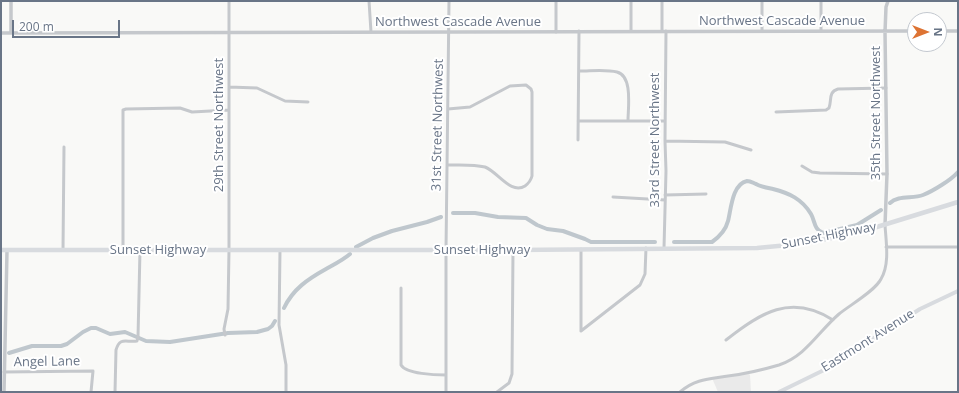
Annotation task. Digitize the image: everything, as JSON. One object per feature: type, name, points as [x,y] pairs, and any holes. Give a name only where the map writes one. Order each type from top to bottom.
[{"type":"highway","name":"Sunset Highway","points":[[1,250],[513,250],[757,248],[799,244],[854,234],[958,202]]},
{"type":"main road","name":"Eastmont Avenue","points":[[778,392],[822,371],[920,309],[958,291]]},
{"type":"street","points":[[11,1],[11,33]]},
{"type":"street","name":"29th Street Northwest","points":[[224,335],[228,309],[229,250],[229,1]]},
{"type":"street","points":[[369,1],[371,32]]},
{"type":"street","name":"31st Street Northwest","points":[[446,392],[449,1]]},
{"type":"street","points":[[556,1],[556,32]]},
{"type":"street","points":[[631,1],[631,31]]},
{"type":"street","name":"33rd Street Northwest","points":[[662,1],[664,31],[666,171],[664,248]]},
{"type":"street","points":[[762,1],[762,31]]},
{"type":"street","points":[[821,1],[821,31]]},
{"type":"street","name":"35th Street Northwest","points":[[885,225],[887,174],[886,8],[888,1]]},
{"type":"street","name":"Northwest Cascade Avenue","points":[[1,33],[907,31]]},
{"type":"street","points":[[947,31],[958,31]]},
{"type":"street","points":[[578,140],[579,32]]},
{"type":"street","points":[[579,71],[612,71],[621,73],[626,78],[628,88],[628,121]]},
{"type":"street","points":[[447,165],[480,166],[492,170],[511,187],[520,188],[526,185],[532,176],[532,92],[529,87],[526,85],[510,86],[470,107],[448,109]]},
{"type":"street","points":[[229,88],[257,88],[285,101],[308,102]]},
{"type":"street","points":[[776,112],[826,110],[829,108],[831,93],[838,89],[886,88]]},
{"type":"street","points":[[123,250],[122,113],[124,109],[180,108],[192,112],[229,110]]},
{"type":"street","points":[[578,121],[665,121]]},
{"type":"street","points":[[665,141],[725,142],[751,150]]},
{"type":"street","points":[[63,250],[64,147]]},
{"type":"street","points":[[802,166],[812,172],[820,173],[887,174]]},
{"type":"street","points":[[665,195],[706,194]]},
{"type":"street","points":[[613,197],[665,200]]},
{"type":"street","points":[[680,392],[688,385],[700,380],[748,373],[779,365],[793,359],[806,349],[833,320],[874,288],[881,280],[885,268],[885,225]]},
{"type":"street","points":[[886,247],[958,247]]},
{"type":"street","points":[[580,249],[581,331],[640,285],[645,274],[646,248]]},
{"type":"street","points":[[4,392],[2,387],[4,372],[7,250]]},
{"type":"street","points":[[115,392],[117,344],[121,342],[137,341],[138,338],[140,250]]},
{"type":"street","points":[[280,250],[279,325],[286,364],[286,392]]},
{"type":"street","points":[[497,392],[506,387],[511,380],[513,366],[513,250]]},
{"type":"street","points":[[401,288],[401,365],[409,371],[446,375]]},
{"type":"street","points":[[726,340],[741,328],[771,310],[784,308],[812,310],[833,320]]},
{"type":"street","name":"Angel Lane","points":[[4,372],[93,371],[91,392]]},
{"type":"shaded area","points":[[748,373],[750,375],[751,392],[718,392],[712,378]]},
{"type":"waterway","points":[[890,203],[897,199],[919,196],[927,193],[946,182],[958,172]]},
{"type":"waterway","points":[[674,242],[712,242],[715,240],[726,227],[735,192],[742,183],[747,181],[762,187],[784,192],[795,197],[804,204],[811,214],[816,228],[823,233],[857,225],[881,210]]},
{"type":"waterway","points":[[453,213],[475,213],[498,217],[526,218],[547,229],[563,231],[591,242],[655,242]]},
{"type":"waterway","points":[[356,247],[373,238],[392,231],[441,217]]},
{"type":"waterway","points":[[284,308],[292,295],[302,285],[350,254]]},
{"type":"waterway","points":[[9,353],[32,346],[61,346],[67,344],[91,328],[96,328],[110,334],[125,332],[146,341],[170,342],[228,333],[257,332],[268,329],[275,321]]}]
